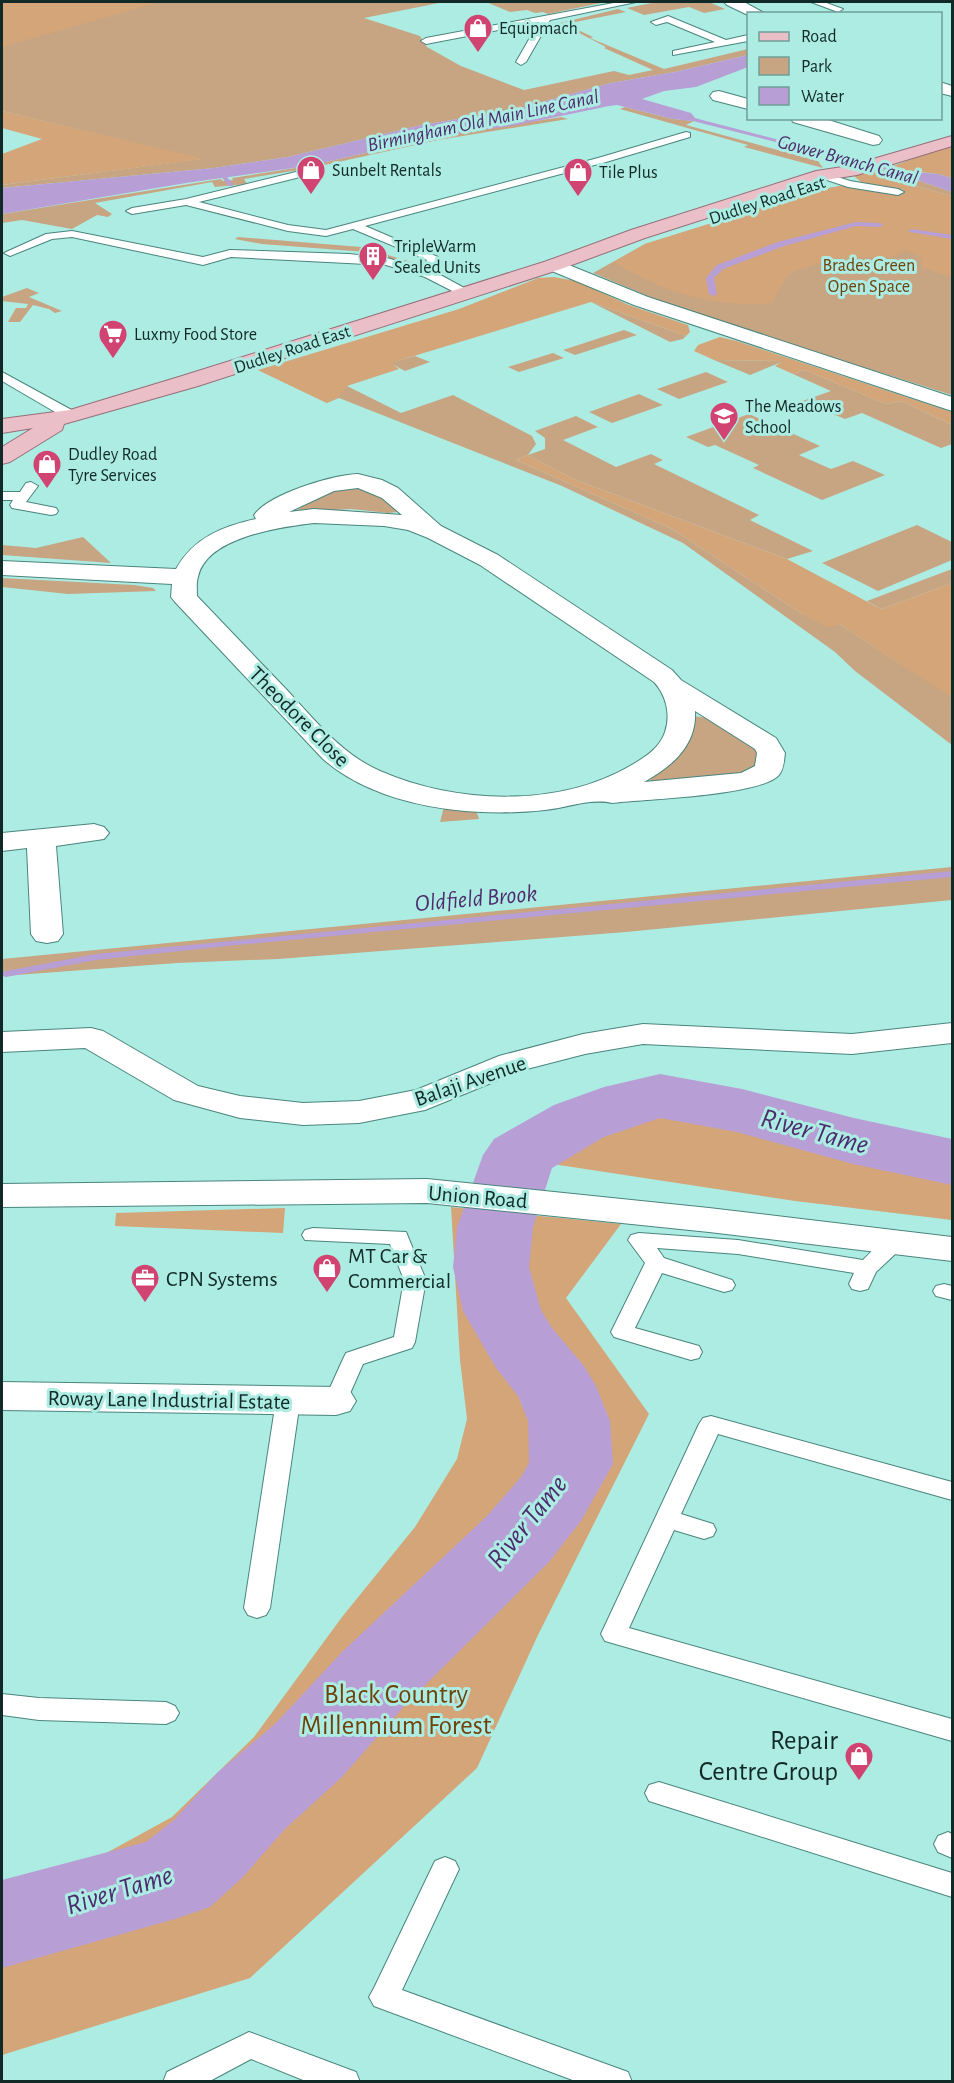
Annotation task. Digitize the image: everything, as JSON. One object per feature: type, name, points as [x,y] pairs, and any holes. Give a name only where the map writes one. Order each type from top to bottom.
[{"type":"main road","name":"Dudley Road East","points":[[862,167],[907,148],[952,133]]},
{"type":"main road","name":"Dudley Road East","points":[[2,426],[72,416],[247,364],[554,265],[638,234],[952,141]]},
{"type":"main road","name":"Dudley Road East","points":[[4,451],[72,416]]},
{"type":"street","points":[[732,2],[754,12]]},
{"type":"street","points":[[719,96],[747,104]]},
{"type":"street","points":[[807,120],[873,140]]},
{"type":"street","points":[[554,265],[641,301],[952,404]]},
{"type":"street","name":"Theodore Close","points":[[230,535],[260,524],[314,516],[384,519],[414,524],[437,533],[489,560],[663,676],[673,686],[766,744],[771,753],[768,770],[757,777],[743,781],[527,803],[478,804],[437,799],[389,785],[354,769],[310,730],[184,597],[183,577],[186,568],[199,553],[230,535],[317,487],[346,481],[374,486],[390,492],[437,533]]},
{"type":"street","points":[[2,568],[183,577]]},
{"type":"street","name":"Theodore Close","points":[[568,799],[630,780],[662,759],[679,736],[683,709],[673,686]]},
{"type":"street","points":[[2,842],[94,833]]},
{"type":"street","points":[[41,838],[46,934]]},
{"type":"street","name":"Balaji Avenue","points":[[2,1042],[91,1038],[186,1093],[240,1107],[303,1114],[359,1112],[425,1099],[511,1064],[583,1044],[643,1034],[852,1044],[952,1033]]},
{"type":"street","name":"Union Road","points":[[2,1196],[427,1191],[479,1194],[560,1205],[642,1226],[897,1242],[952,1249]]},
{"type":"street","name":"Roway Lane Industrial Estate","points":[[2,1396],[336,1401]]},
{"type":"lane","points":[[426,41],[631,2]]},
{"type":"lane","points":[[816,2],[838,9]]},
{"type":"lane","points":[[521,62],[546,19]]},
{"type":"lane","points":[[656,22],[668,19],[726,43]]},
{"type":"lane","points":[[676,53],[747,38]]},
{"type":"lane","points":[[186,202],[288,228],[326,233],[602,160],[687,135]]},
{"type":"lane","points":[[132,211],[186,202],[300,174]]},
{"type":"lane","points":[[828,177],[898,192]]},
{"type":"lane","points":[[353,225],[434,259],[429,266],[429,274]]},
{"type":"lane","points":[[10,253],[50,236],[72,234],[203,261],[230,253],[350,258],[387,262],[429,274],[464,293]]},
{"type":"lane","points":[[2,376],[72,416]]},
{"type":"lane","points":[[2,496],[27,491],[17,505],[51,510]]},
{"type":"lane","points":[[642,1226],[656,1263],[622,1332],[691,1352]]},
{"type":"lane","points":[[642,1226],[863,1276],[897,1242]]},
{"type":"lane","points":[[313,1235],[398,1237],[416,1280],[404,1342],[354,1359],[336,1401]]},
{"type":"lane","points":[[656,1263],[724,1285]]},
{"type":"lane","points":[[257,1608],[288,1401]]},
{"type":"lane","points":[[952,1491],[711,1424],[614,1634],[952,1730]]},
{"type":"lane","points":[[667,1519],[704,1530]]},
{"type":"lane","points":[[2,1705],[39,1709],[166,1713]]},
{"type":"lane","points":[[659,1793],[952,1885]]},
{"type":"lane","points":[[445,1869],[384,1997],[617,2082]]},
{"type":"lane","points":[[178,2082],[249,2045],[345,2082]]},
{"type":"green space","points":[[2,2],[444,2],[364,18],[420,36],[427,47],[461,66],[524,90],[614,71],[629,75],[653,70],[604,48],[606,47],[560,23],[618,9],[626,12],[565,24],[593,37],[590,38],[664,69],[747,49],[747,55],[675,72],[611,83],[517,109],[422,125],[288,157],[214,168],[2,188],[2,185],[201,159],[2,111]]},
{"type":"green space","points":[[2,2],[160,2],[2,47]]},
{"type":"green space","points":[[486,2],[606,2],[548,14],[527,10],[510,12]]},
{"type":"green space","points":[[657,2],[709,2],[725,9],[704,13],[689,7],[644,15],[627,8]]},
{"type":"green space","points":[[625,107],[673,119],[694,121],[686,125],[818,161],[823,168],[744,147],[748,145],[620,109]]},
{"type":"green space","points":[[2,111],[203,159],[2,185],[2,154],[42,139],[2,128]]},
{"type":"green space","points":[[561,117],[568,119],[438,140],[311,168],[244,179],[247,184],[215,187],[212,182],[95,203],[112,214],[108,217],[97,215],[72,229],[22,220],[2,223],[2,214],[221,179],[223,181],[233,180],[232,178],[308,166],[445,135]]},
{"type":"green space","points":[[952,145],[952,178],[938,174],[887,168]]},
{"type":"green space","points":[[880,170],[897,173],[952,192],[952,196],[891,179]]},
{"type":"green space","points":[[880,170],[891,179],[952,196],[952,277],[922,268],[921,258],[906,250],[893,257],[837,258],[796,270],[786,277],[772,303],[752,304],[690,296],[650,281],[614,262],[645,244],[817,190],[840,186],[892,195],[904,190],[861,182],[854,176]]},
{"type":"green space","name":"Brades Green Open Space","points":[[840,186],[952,203],[952,395],[679,309],[593,273],[645,244],[817,190]]},
{"type":"green space","points":[[238,237],[361,247],[418,264],[415,266],[366,252],[262,244],[235,239]]},
{"type":"green space","points":[[554,277],[576,281],[629,305],[688,325],[690,332],[686,336],[591,302],[391,363],[399,369],[347,386],[338,397],[327,403],[258,370],[459,309],[538,278]]},
{"type":"green space","points":[[27,288],[39,293],[29,297],[62,311],[55,313],[33,305],[20,322],[8,322],[16,308],[26,308],[28,304],[2,301],[2,297]]},
{"type":"green space","points":[[591,302],[686,336],[670,342]]},
{"type":"green space","points":[[624,330],[637,335],[575,355],[563,350]]},
{"type":"green space","points":[[720,337],[952,412],[952,425],[902,401],[886,404],[805,370],[793,374],[775,366],[783,361],[714,360],[694,351],[698,345]]},
{"type":"green space","points":[[553,353],[564,358],[519,372],[508,367]]},
{"type":"green space","points":[[415,356],[430,362],[405,371],[390,363]]},
{"type":"green space","points":[[714,360],[784,361],[750,375]]},
{"type":"green space","points":[[258,370],[347,386],[401,413],[453,395],[532,436],[536,444],[528,455],[545,449],[545,438],[535,431],[576,416],[598,427],[563,440],[616,467],[651,454],[663,460],[654,464],[759,515],[750,520],[813,551],[787,559],[576,480],[527,455],[516,460],[672,529],[802,614],[839,624],[947,694],[952,698],[952,745],[855,671],[835,652],[683,543],[562,486],[339,398],[327,403]]},
{"type":"green space","points":[[805,370],[886,404],[902,401],[952,425],[952,444],[941,448],[862,413],[845,419],[816,407],[807,410],[794,404],[831,391],[793,374]]},
{"type":"green space","points":[[706,372],[728,382],[679,399],[657,389]]},
{"type":"green space","points":[[639,394],[663,405],[612,423],[589,412]]},
{"type":"green space","points":[[749,414],[820,446],[799,455],[831,469],[853,461],[885,475],[822,500],[753,468],[759,465],[715,445],[708,447],[686,437]]},
{"type":"green space","points":[[527,455],[576,480],[787,559],[881,609],[952,583],[952,698],[839,624],[828,628],[802,614],[672,529],[516,460]]},
{"type":"green space","points":[[347,486],[377,494],[399,509],[397,512],[388,513],[351,509],[301,512],[297,510],[326,491]]},
{"type":"green space","points":[[917,525],[952,542],[952,560],[878,591],[822,563]]},
{"type":"green space","points":[[83,537],[111,563],[2,555],[2,545],[36,548]]},
{"type":"green space","points":[[952,569],[952,583],[881,609],[867,601]]},
{"type":"green space","points":[[2,578],[134,585],[153,588],[156,591],[68,594],[2,587]]},
{"type":"green space","points":[[693,716],[716,719],[755,742],[760,762],[749,772],[731,776],[651,782],[650,777],[688,743]]},
{"type":"green space","points":[[444,807],[476,810],[479,819],[440,822]]},
{"type":"green space","points":[[952,867],[952,900],[626,932],[278,959],[177,963],[3,976],[2,959]]},
{"type":"green space","points":[[660,1096],[742,1111],[853,1141],[952,1162],[952,1220],[795,1201],[513,1158],[579,1121],[629,1103]]},
{"type":"green space","name":"Black Country Millennium Forest","points":[[451,1207],[621,1224],[566,1298],[649,1414],[538,1635],[477,1768],[250,1978],[2,2055],[2,1900],[99,1857],[172,1817],[254,1737],[342,1617],[415,1527],[457,1459],[467,1419],[460,1360]]},
{"type":"green space","points":[[285,1208],[283,1233],[115,1226],[116,1213]]},
{"type":"water","points":[[747,55],[747,67],[696,87],[664,91],[642,99],[691,113],[695,118],[895,170],[938,174],[952,178],[952,192],[897,173],[693,121],[673,119],[617,105],[517,125],[436,137],[308,166],[186,183],[2,214],[2,188],[214,168],[288,157],[422,125],[517,109],[611,83],[675,72]]},
{"type":"waterway","points":[[220,172],[231,185]]},
{"type":"waterway","points":[[713,294],[710,278],[720,267],[781,244],[856,224],[880,225]]},
{"type":"waterway","points":[[912,231],[952,237]]},
{"type":"waterway","name":"Oldfield Brook","points":[[6,974],[96,957],[227,943],[952,874]]},
{"type":"waterway","name":"River Tame","points":[[2,1924],[175,1877],[208,1849],[251,1801],[309,1750],[374,1678],[518,1539],[551,1499],[571,1464],[569,1421],[555,1386],[524,1348],[502,1311],[491,1267],[495,1227],[520,1155],[579,1121],[629,1103],[660,1096],[742,1111],[853,1141],[952,1162]]},
{"type":"place","name":"Equipmach","points":[[478,54]]},
{"type":"place","name":"Sunbelt Rentals","points":[[311,196]]},
{"type":"place","name":"Tile Plus","points":[[578,198]]},
{"type":"place","name":"TripleWarm Sealed Units","points":[[373,282]]},
{"type":"place","name":"Luxmy Food Store","points":[[113,360]]},
{"type":"place","name":"The Meadows School","points":[[724,442]]},
{"type":"place","name":"Dudley Road Tyre Services","points":[[47,490]]},
{"type":"place","name":"MT Car & Commercial","points":[[327,1294]]},
{"type":"place","name":"CPN Systems","points":[[145,1304]]},
{"type":"place","name":"Repair Centre Group","points":[[859,1782]]},
{"type":"water label","name":"Birmingham Old Main Line Canal","points":[[483,120]]},
{"type":"water label","name":"Gower Branch Canal","points":[[848,159]]}]
